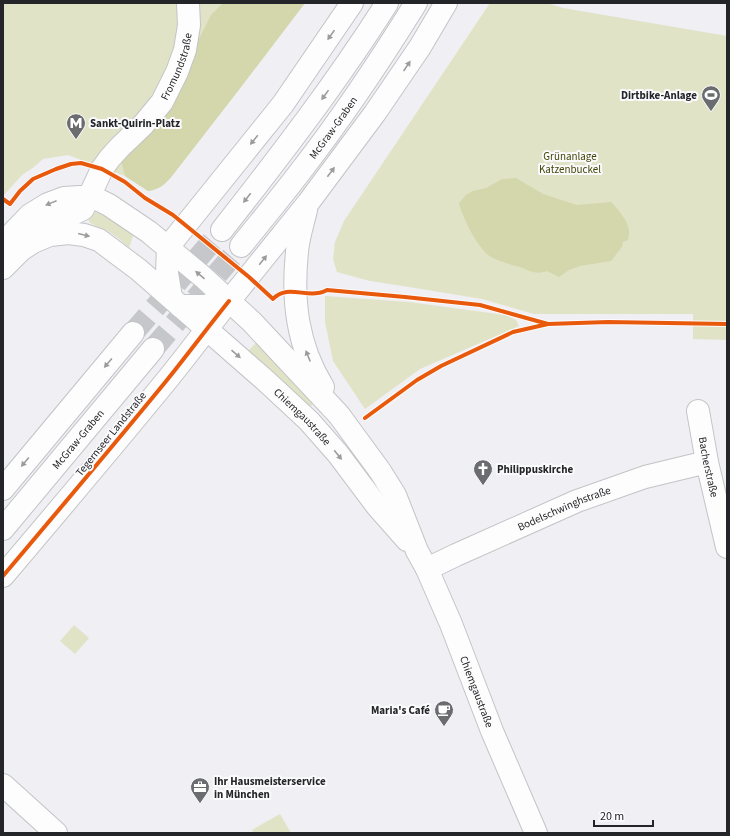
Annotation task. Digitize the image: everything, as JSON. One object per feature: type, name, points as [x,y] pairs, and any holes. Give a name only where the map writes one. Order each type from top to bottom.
[{"type":"main road","name":"Fromundstraße","points":[[33,242],[46,227],[83,209],[102,169],[110,158],[144,124],[162,102],[177,72],[185,50],[189,25],[188,3]]},
{"type":"main road","points":[[175,302],[167,273],[168,247],[283,104],[352,3]]},
{"type":"main road","points":[[222,230],[328,92],[387,3]]},
{"type":"main road","name":"McGraw-Graben","points":[[241,246],[300,171],[349,105],[394,39],[416,3]]},
{"type":"main road","name":"Tegernseer Landstraße","points":[[3,576],[100,463],[178,367],[206,328],[308,203],[375,113],[420,47],[446,3]]},
{"type":"main road","points":[[3,243],[30,215],[48,204],[64,198],[80,196],[89,197],[99,200],[114,208],[137,223],[168,247],[229,301]]},
{"type":"main road","points":[[308,203],[297,251],[297,314],[304,346],[311,364],[339,415]]},
{"type":"main road","points":[[3,268],[21,250],[33,242],[50,235],[68,233],[84,234],[99,240],[139,270],[175,302],[204,306],[229,301]]},
{"type":"main road","name":"Chiemgaustraße","points":[[229,301],[252,322],[339,415],[395,494],[422,560],[451,624],[492,731],[536,833]]},
{"type":"main road","name":"Chiemgaustraße","points":[[175,302],[266,381],[309,421],[338,454],[377,506],[422,560]]},
{"type":"main road","points":[[3,489],[133,333]]},
{"type":"main road","name":"McGraw-Graben","points":[[3,529],[153,349]]},
{"type":"main road","name":"Bacherstraße","points":[[698,411],[707,462],[727,547]]},
{"type":"main road","name":"Bodelschwinghstraße","points":[[422,560],[456,555],[577,501],[645,478],[707,462]]},
{"type":"main road","points":[[3,784],[56,833]]},
{"type":"green space","points":[[3,3],[305,3],[172,176],[162,186],[148,191],[125,176],[68,155],[43,159],[22,175],[3,196]]},
{"type":"green space","points":[[223,3],[305,3],[167,182],[156,189],[148,191],[125,176],[121,160],[193,51],[211,15]]},
{"type":"green space","name":"Grünanlage Katzenbuckel","points":[[490,3],[547,3],[563,8],[727,36],[727,340],[693,339],[693,314],[534,314],[482,299],[370,281],[337,272],[333,259],[335,242],[344,221]]},
{"type":"green space","points":[[516,178],[543,194],[577,205],[611,202],[620,212],[628,225],[628,240],[623,242],[622,247],[611,261],[580,266],[569,270],[559,277],[547,271],[540,273],[533,272],[491,257],[483,250],[475,238],[467,224],[459,203],[466,195],[473,191],[486,188],[502,179]]},
{"type":"green space","points":[[94,212],[103,214],[134,233],[129,248],[106,230],[89,222],[89,216]]},
{"type":"green space","points":[[325,296],[409,302],[505,315],[516,320],[519,326],[420,369],[365,409],[333,361],[325,322]]},
{"type":"green space","points":[[257,342],[312,402],[311,406],[308,405],[248,351]]},
{"type":"green space","points":[[74,625],[89,638],[75,654],[60,641]]},
{"type":"green space","points":[[280,814],[291,833],[254,833],[252,830]]},
{"type":"tunnel","points":[[133,333],[222,230]]},
{"type":"tunnel","points":[[153,349],[241,246]]},
{"type":"cycle path","points":[[3,199],[10,204],[20,191],[33,179],[56,169],[71,164],[81,163],[102,169],[125,182],[145,198],[173,215],[249,277],[273,299],[283,293],[295,292],[312,294],[327,290],[405,297],[480,305],[548,324]]},
{"type":"cycle path","points":[[3,576],[147,405],[229,301]]},
{"type":"cycle path","points":[[365,418],[417,380],[441,366],[513,332],[548,324],[608,322],[727,324]]},
{"type":"place","name":"Dirtbike-Anlage","points":[[711,112]]},
{"type":"place","name":"Sankt-Quirin-Platz","points":[[76,140]]},
{"type":"place","name":"Philippuskirche","points":[[483,486]]},
{"type":"place","name":"Maria's Café","points":[[444,727]]},
{"type":"place","name":"Ihr Hausmeisterservice in München","points":[[200,804]]}]
